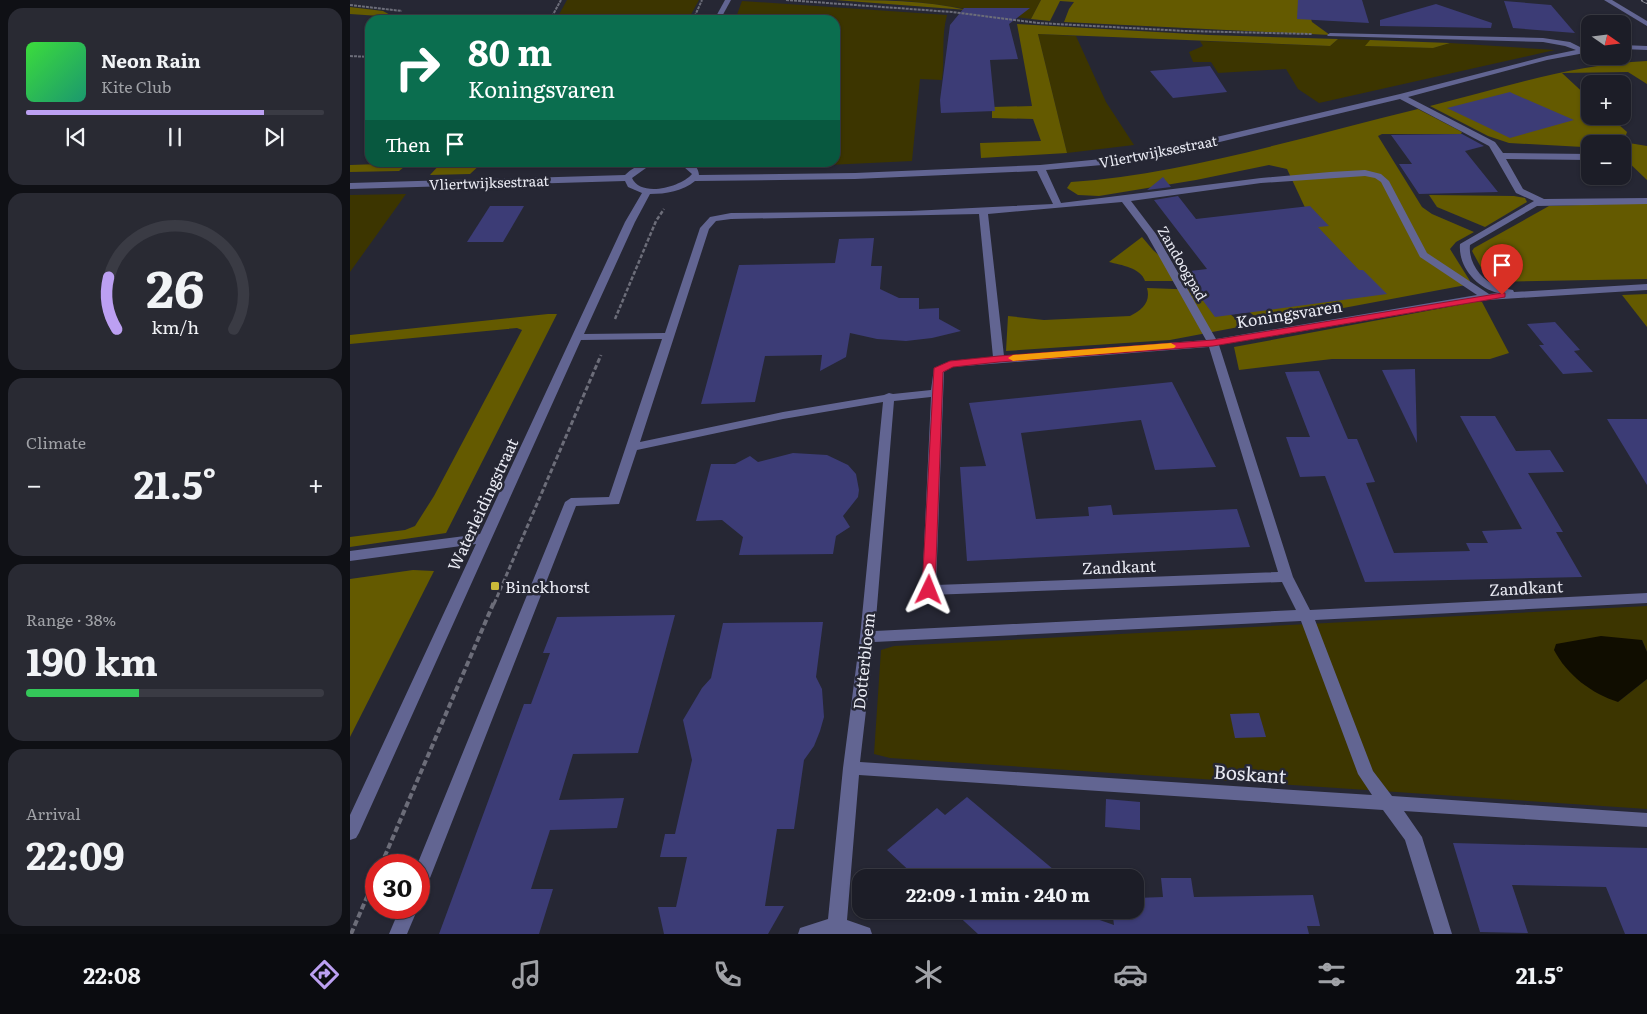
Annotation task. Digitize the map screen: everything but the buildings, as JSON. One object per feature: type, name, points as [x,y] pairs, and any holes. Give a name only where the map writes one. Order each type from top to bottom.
[{"type":"street","points":[[720,15],[728,0]]},
{"type":"street","points":[[1607,0],[1647,24]]},
{"type":"street","name":"Vliertwijksestraat","points":[[1330,35],[1543,40],[1581,48]]},
{"type":"street","points":[[1631,48],[1647,48]]},
{"type":"street","name":"Vliertwijksestraat","points":[[694,178],[855,176],[1040,168],[1102,162],[1161,153],[1581,51]]},
{"type":"street","points":[[1401,96],[1492,144],[1519,191],[1543,202]]},
{"type":"street","points":[[1500,156],[1581,157]]},
{"type":"street","points":[[642,167],[633,171],[628,178],[628,182],[632,186],[647,191],[677,188],[694,178],[696,174],[691,167]]},
{"type":"street","points":[[1040,168],[1048,179],[1058,206]]},
{"type":"street","points":[[430,855],[571,502],[614,501],[705,228],[713,219],[731,216],[983,212],[1125,199],[1280,177],[1357,173],[1378,176],[1385,181],[1423,254],[1442,270],[1487,297]]},
{"type":"street","name":"Vliertwijksestraat","points":[[350,186],[628,178]]},
{"type":"street","name":"Waterleidingstraat","points":[[350,833],[579,337],[630,222],[647,191]]},
{"type":"street","name":"Zandoogpad","points":[[1125,199],[1151,234],[1213,343]]},
{"type":"street","points":[[1517,294],[1488,286],[1476,276],[1467,261],[1464,250],[1465,244],[1523,209],[1543,202],[1647,201]]},
{"type":"street","points":[[983,212],[999,359]]},
{"type":"street","name":"Koningsvaren","points":[[938,370],[950,364],[999,359],[1213,343],[1487,297],[1647,287]]},
{"type":"street","points":[[579,337],[669,336]]},
{"type":"street","points":[[1213,343],[1286,577],[1306,615],[1366,774],[1413,837],[1443,934]]},
{"type":"street","name":"Zandkant","points":[[938,370],[929,590],[1286,577]]},
{"type":"street","points":[[631,448],[889,396],[936,393]]},
{"type":"street","name":"Dotterbloem","points":[[837,925],[851,768],[867,637],[889,396]]},
{"type":"street","points":[[350,556],[486,538]]},
{"type":"street","name":"Zandkant","points":[[867,637],[1647,598]]},
{"type":"street","name":"Boskant","points":[[851,768],[1647,820]]},
{"type":"street","points":[[398,934],[404,919]]},
{"type":"street","points":[[807,934],[837,925],[863,934]]},
{"type":"path","points":[[553,15],[561,0]]},
{"type":"path","points":[[695,15],[702,0]]},
{"type":"path","points":[[786,0],[952,12],[1038,23],[1185,31],[1330,35]]},
{"type":"path","points":[[350,5],[402,11]]},
{"type":"path","points":[[350,56],[365,57]]},
{"type":"path","points":[[386,854],[609,337],[652,231]]},
{"type":"path","points":[[351,934],[365,902]]},
{"type":"shaded area","points":[[567,0],[699,0],[691,15],[559,15]]},
{"type":"shaded area","points":[[835,0],[918,2],[967,10]]},
{"type":"shaded area","points":[[893,0],[1041,0],[1031,19]]},
{"type":"shaded area","points":[[1041,0],[1312,0],[1309,13],[1312,22],[1330,35],[1064,22],[1074,2],[1060,1],[1050,21],[1031,19]]},
{"type":"shaded area","points":[[742,1],[947,15],[944,31],[942,80],[920,79],[912,161],[840,164],[840,15],[737,15]]},
{"type":"shaded area","points":[[350,7],[383,11],[390,15],[365,15],[350,14]]},
{"type":"shaded area","points":[[1017,24],[1209,35],[1338,39],[1330,46],[1038,34],[1067,153],[981,158],[980,143],[1041,141],[1033,119],[992,118],[992,107],[1032,106]]},
{"type":"shaded area","points":[[1038,34],[1076,36],[1106,102],[1134,145],[1067,153]]},
{"type":"shaded area","points":[[1338,39],[1370,40],[1366,46],[1433,48],[1450,43],[1555,50],[1319,103],[1298,89],[1286,69],[1218,73],[1211,62],[1193,62],[1189,52],[1203,46],[1200,41],[1330,46]]},
{"type":"shaded area","points":[[1370,40],[1450,43],[1433,48],[1365,46]]},
{"type":"shaded area","points":[[1647,61],[1647,84],[1628,72],[1562,73],[1581,91],[1581,125],[1619,125],[1627,132],[1626,135],[1581,135],[1581,147],[1509,143],[1488,136],[1430,106],[1565,72],[1606,65],[1631,65],[1631,62]]},
{"type":"shaded area","points":[[1418,109],[1462,132],[1461,134],[1382,134],[1378,136],[1422,207],[1432,214],[1474,232],[1456,242],[1450,249],[1470,281],[1466,285],[1263,323],[1225,292],[1329,259],[1287,169],[1269,165],[1196,180],[1099,196],[1078,195],[1067,188],[1071,182],[1114,178],[1201,163]]},
{"type":"shaded area","points":[[1631,143],[1647,146],[1647,180],[1631,165]]},
{"type":"shaded area","points":[[350,165],[404,167],[399,171],[350,172]]},
{"type":"shaded area","points":[[437,167],[478,167],[470,174],[430,175]]},
{"type":"shaded area","points":[[406,194],[350,272],[350,195]]},
{"type":"shaded area","points":[[1429,195],[1514,196],[1525,198],[1527,202],[1485,227],[1437,207]]},
{"type":"shaded area","points":[[1647,203],[1647,279],[1489,282],[1472,251],[1474,248],[1549,206]]},
{"type":"shaded area","points":[[1142,237],[1153,250],[1187,281],[1145,281],[1135,270],[1109,262]]},
{"type":"shaded area","points":[[1147,288],[1202,290],[1244,326],[1170,340],[1006,351],[1008,316],[1044,320],[1130,316],[1138,311],[1147,301]]},
{"type":"shaded area","points":[[1647,294],[1647,327],[1622,295]]},
{"type":"shaded area","points":[[1482,302],[1509,353],[1490,359],[1332,359],[1239,370],[1234,347]]},
{"type":"shaded area","points":[[557,314],[446,533],[350,547],[350,537],[405,530],[415,526],[434,496],[522,330],[517,328],[350,344],[350,335]]},
{"type":"shaded area","points":[[413,570],[434,571],[350,737],[350,579]]},
{"type":"shaded area","points":[[1647,606],[1647,652],[1642,640],[1618,702],[1647,679],[1647,809],[890,758],[874,754],[881,650],[894,646]]},
{"type":"shaded area","points":[[1601,636],[1642,640],[1647,652],[1647,679],[1618,702],[1599,694],[1581,682],[1566,668],[1554,650],[1556,644]]},
{"type":"railway","points":[[1643,0],[1647,2]]},
{"type":"slow traffic","points":[[1013,358],[1171,346]]},
{"type":"place","name":"Binckhorst","points":[[495,586]]},
{"type":"route","points":[[929,590],[938,370],[950,364],[999,359],[1213,343],[1502,295]]}]
